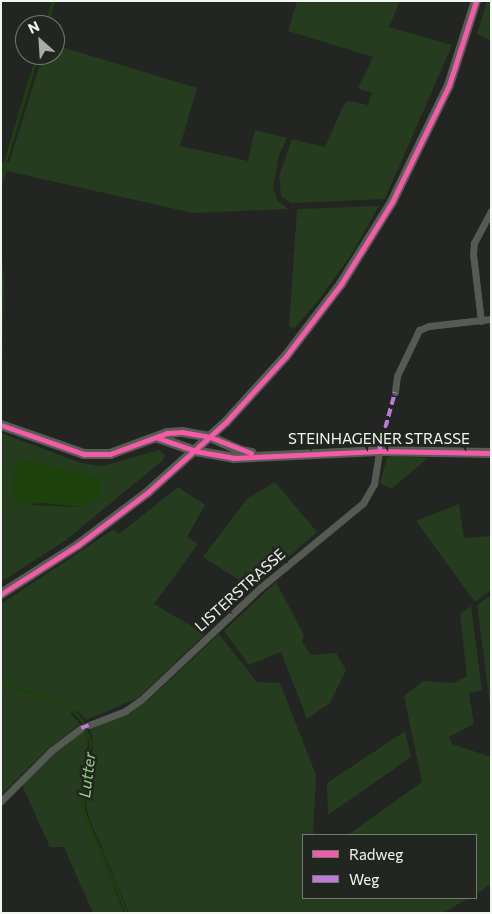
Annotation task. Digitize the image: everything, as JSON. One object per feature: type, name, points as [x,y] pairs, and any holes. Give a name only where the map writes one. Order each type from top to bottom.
[{"type":"main road","points":[[1,594],[115,518],[210,437],[286,356],[341,284],[376,230],[422,144],[448,85],[476,1]]},
{"type":"main road","name":"STEINHAGENER STRASSE","points":[[1,425],[84,454],[98,456],[119,452],[158,438],[182,432],[210,437],[241,451],[268,455]]},
{"type":"main road","name":"STEINHAGENER STRASSE","points":[[158,438],[195,451],[234,458],[379,451],[491,453]]},
{"type":"street","points":[[481,320],[473,254],[474,244],[491,210]]},
{"type":"street","points":[[395,392],[397,376],[415,333],[428,326],[491,319]]},
{"type":"street","name":"LISTERSTRASSE","points":[[89,725],[125,711],[141,700],[260,588],[363,503],[374,484],[379,451]]},
{"type":"street","points":[[1,801],[52,750],[81,728]]},
{"type":"shaded area","points":[[297,1],[400,1],[389,27],[452,45],[385,199],[291,203],[281,196],[279,176],[292,139],[325,147],[344,104],[349,101],[368,105],[372,93],[358,88],[373,57],[288,31]]},
{"type":"shaded area","points":[[487,1],[491,1],[491,41],[477,34]]},
{"type":"shaded area","points":[[65,48],[197,88],[180,146],[248,161],[255,130],[287,138],[279,155],[273,189],[278,201],[288,209],[193,213],[7,171],[1,186],[1,162],[9,163],[40,65],[65,65]]},
{"type":"shaded area","points":[[379,206],[353,252],[321,297],[295,328],[289,327],[297,209]]},
{"type":"shaded area","points":[[1,244],[4,281],[2,375],[1,375]]},
{"type":"shaded area","points":[[1,433],[81,463],[102,466],[159,450],[165,455],[163,460],[66,540],[1,582]],"holes":[[[102,483],[82,507],[29,505]]]},
{"type":"shaded area","points":[[391,456],[428,458],[391,489],[380,483],[387,458]]},
{"type":"shaded area","points":[[23,459],[98,477],[102,483],[99,498],[82,507],[42,503],[19,505],[11,497],[15,468]]},
{"type":"shaded area","points":[[275,482],[317,532],[252,588],[203,557],[247,499]]},
{"type":"shaded area","points":[[178,487],[205,505],[187,537],[198,544],[154,604],[205,634],[138,698],[86,720],[78,711],[70,713],[80,724],[50,747],[1,795],[1,604],[114,529],[119,534]]},
{"type":"shaded area","points":[[459,504],[464,538],[491,536],[491,590],[475,602],[416,521]]},
{"type":"shaded area","points":[[276,582],[304,635],[302,642],[311,655],[336,653],[346,670],[330,703],[307,719],[281,652],[249,665],[224,631]]},
{"type":"shaded area","points":[[491,595],[491,711],[477,605]]},
{"type":"shaded area","points":[[471,606],[482,690],[469,693],[474,724],[449,737],[452,744],[491,757],[491,884],[477,893],[477,834],[349,834],[422,782],[404,696],[423,681],[454,683],[467,676],[460,614]]},
{"type":"shaded area","points":[[219,634],[257,682],[280,683],[316,775],[313,834],[302,834],[302,899],[467,899],[443,913],[129,913],[88,815],[86,804],[92,775],[93,740],[90,729],[127,714],[145,703]]},
{"type":"shaded area","points":[[84,729],[88,742],[81,807],[124,913],[93,913],[64,847],[50,847],[22,785],[71,736]]},
{"type":"shaded area","points":[[405,731],[411,757],[328,815],[327,783]]},
{"type":"waterway","name":"Lutter","points":[[49,15],[53,1]]},
{"type":"waterway","name":"Lutter","points":[[1,175],[34,65]]},
{"type":"waterway","name":"Lutter","points":[[1,685],[37,693],[75,712],[82,720],[91,742],[83,806],[127,913]]},
{"type":"marked path","points":[[379,451],[395,392]]},
{"type":"marked path","points":[[81,728],[89,725]]},
{"type":"cycle path","points":[[1,594],[78,545],[148,492],[226,422],[286,356],[341,284],[392,202],[449,85],[476,1]]},
{"type":"cycle path","points":[[1,425],[84,454],[110,454],[167,433],[182,432],[210,437],[251,453]]},
{"type":"cycle path","points":[[158,438],[195,451],[233,458],[379,451],[491,453]]}]
